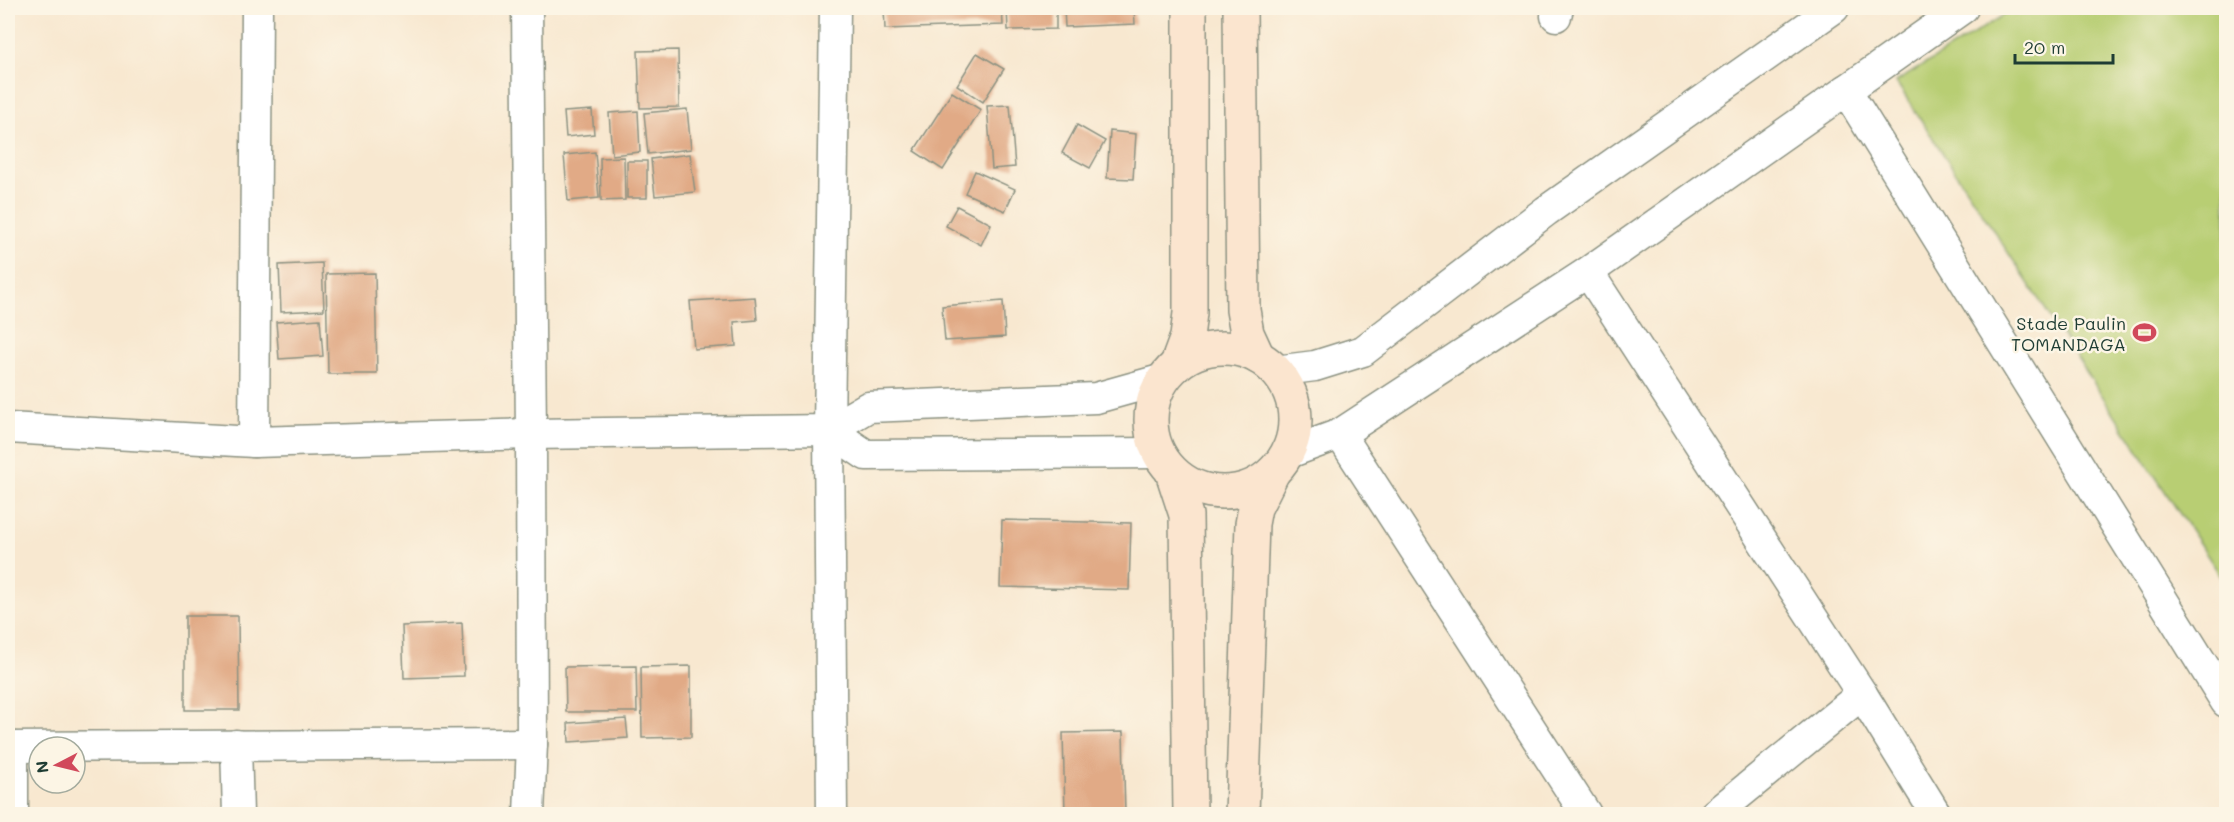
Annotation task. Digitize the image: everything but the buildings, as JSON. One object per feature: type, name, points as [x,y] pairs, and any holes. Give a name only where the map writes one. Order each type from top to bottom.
[{"type":"street","points":[[254,442],[257,8]]},
{"type":"street","points":[[527,8],[532,744],[529,814]]},
{"type":"street","points":[[832,814],[829,430],[835,8]]},
{"type":"street","points":[[1190,8],[1190,313],[1186,337],[1171,371],[1155,396],[1151,416],[1153,435],[1186,515],[1190,814]]},
{"type":"street","points":[[1240,8],[1243,310],[1247,333],[1266,364],[1288,389],[1294,410],[1294,433],[1255,508],[1252,524],[1242,814]]},
{"type":"street","points":[[8,428],[254,442],[531,434],[829,430],[868,406],[1096,398],[1171,371],[1205,350],[1237,349],[1266,364],[1315,366],[1363,351],[1546,211],[1834,8]]},
{"type":"street","points":[[829,430],[866,455],[1166,463],[1191,485],[1211,491],[1234,491],[1255,485],[1280,463],[1340,434],[1588,272],[1963,8]]},
{"type":"street","points":[[1846,90],[2226,702]]},
{"type":"street","points":[[1588,272],[1862,694],[1936,814]]},
{"type":"street","points":[[1340,434],[1586,814]]},
{"type":"street","points":[[1715,814],[1862,694]]},
{"type":"street","points":[[13,814],[10,747],[532,744]]},
{"type":"street","points":[[236,745],[238,814]]},
{"type":"green space","name":"Stade Paulin TOMANDAGA","points":[[2015,8],[2226,8],[2226,584],[1896,82]]},
{"type":"place","name":"Stade Paulin TOMANDAGA","points":[[2144,333]]}]
